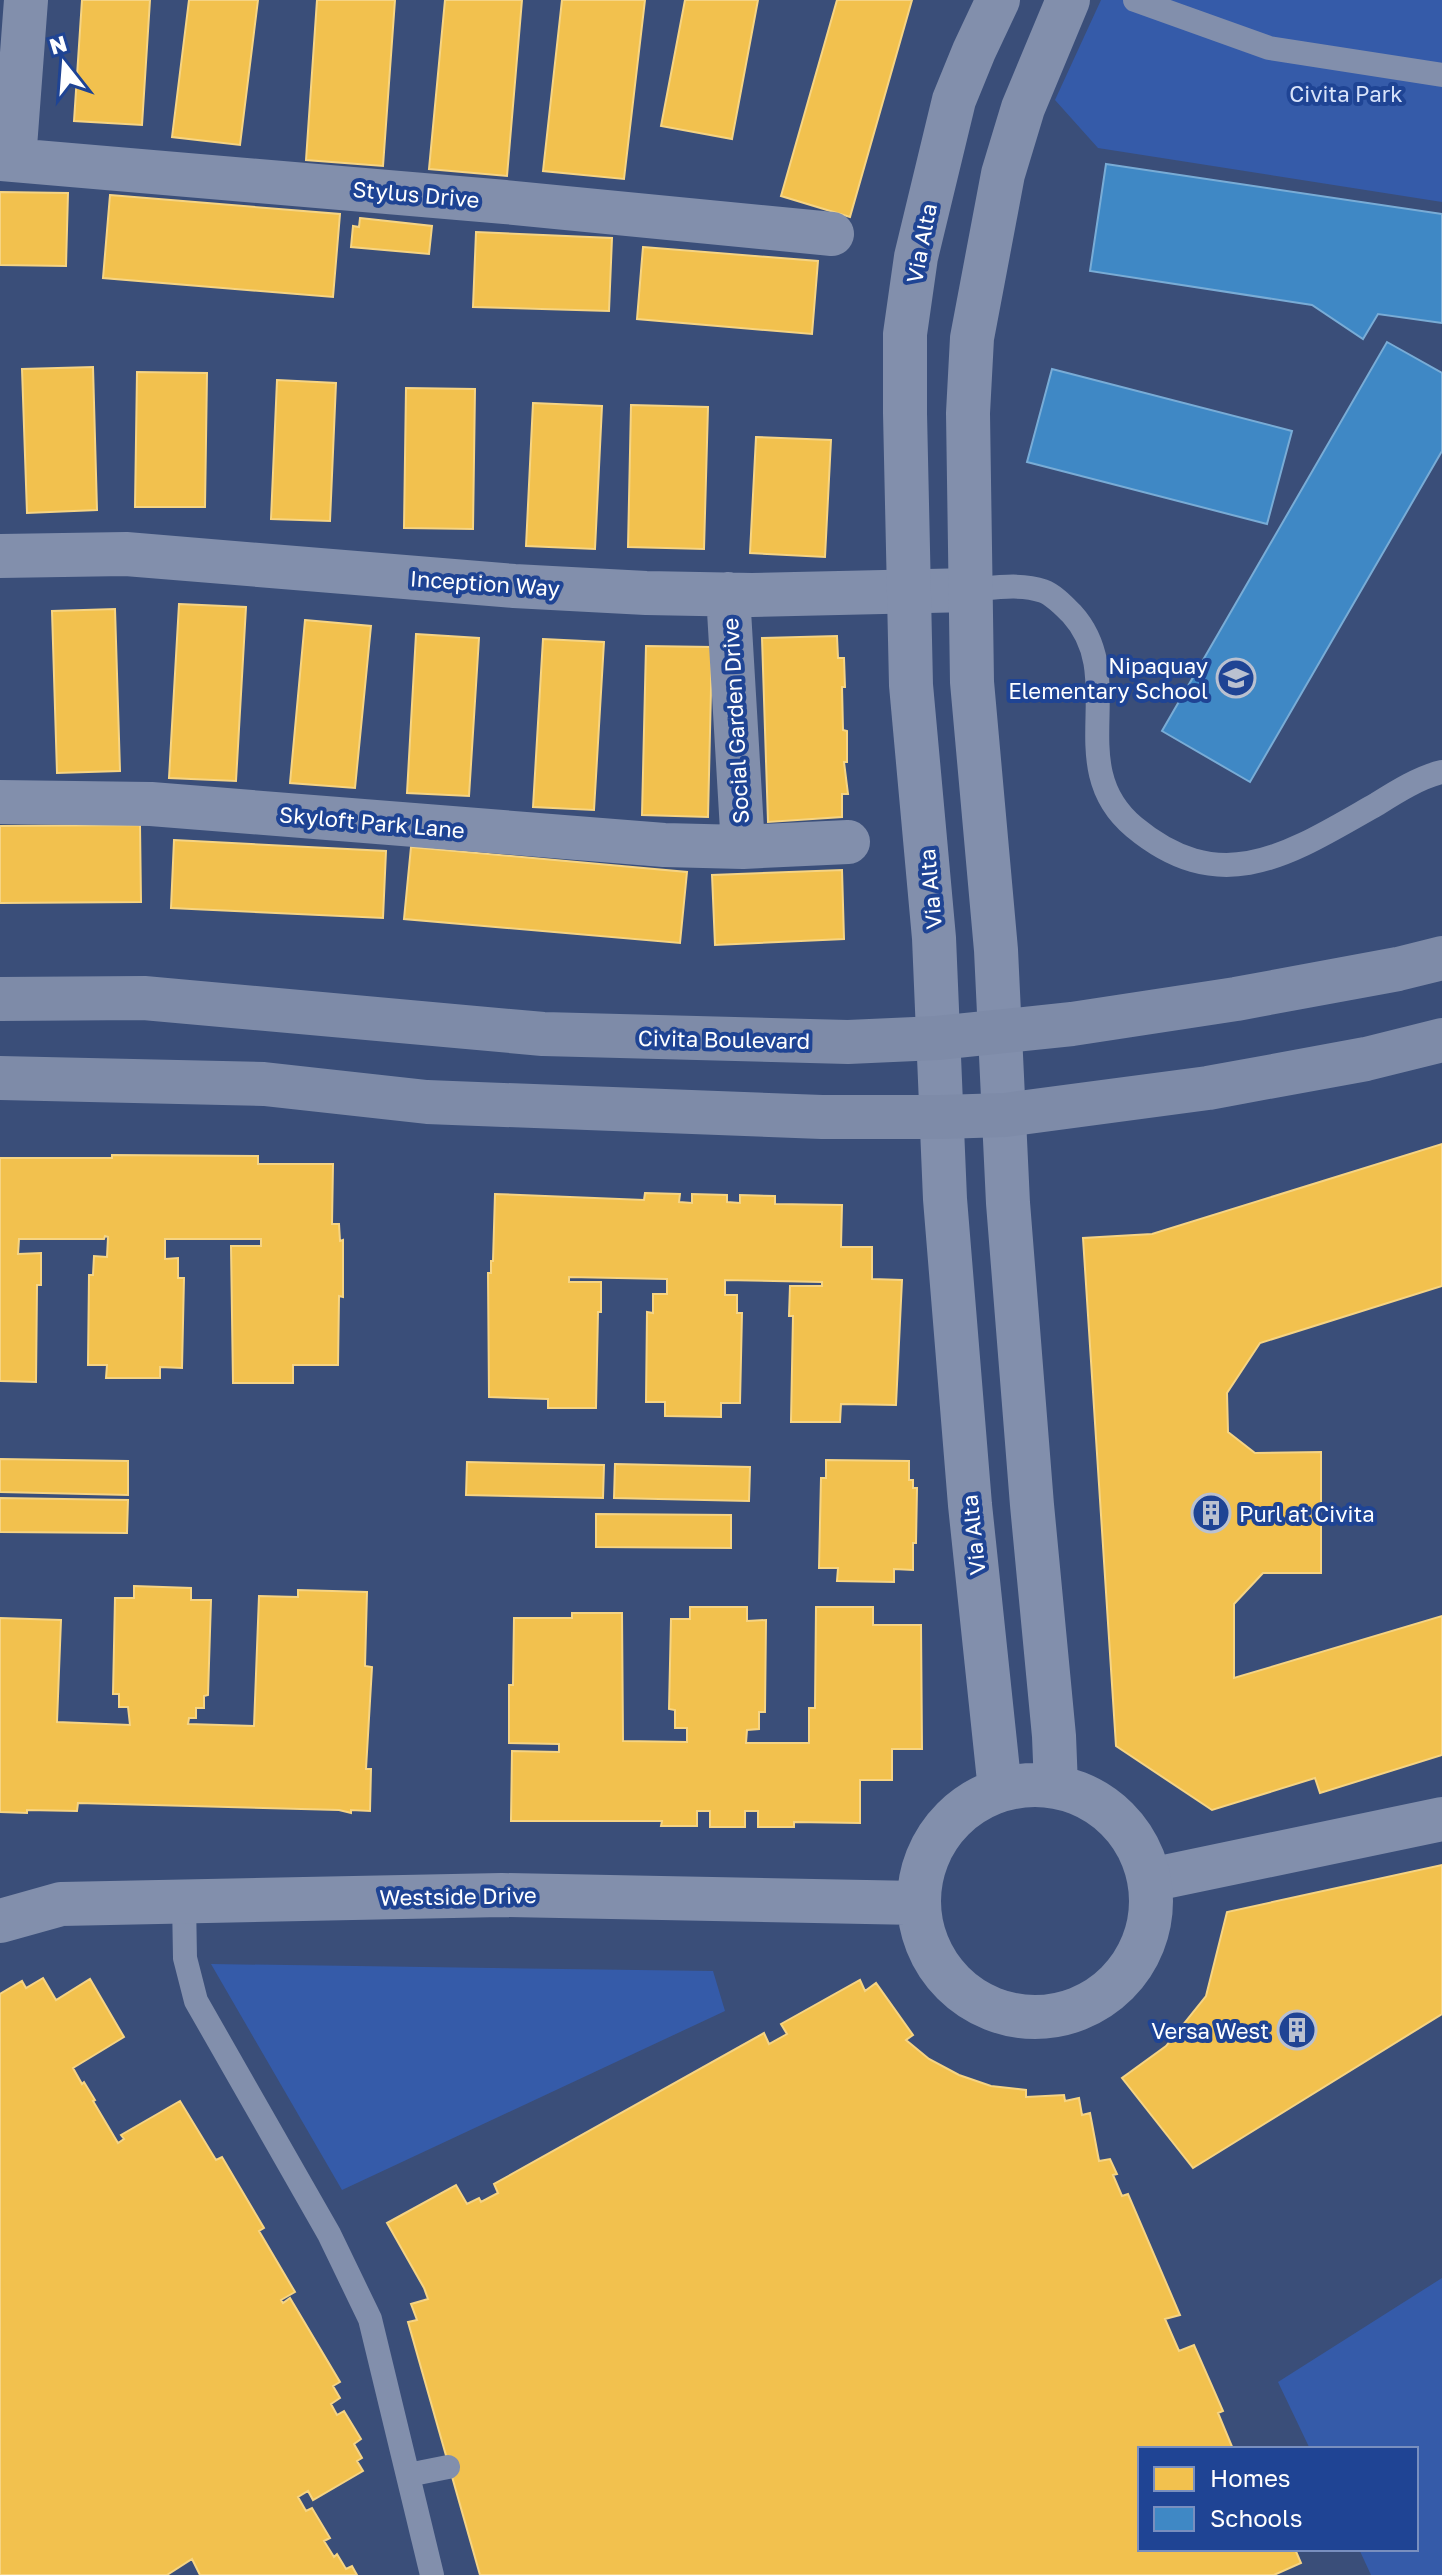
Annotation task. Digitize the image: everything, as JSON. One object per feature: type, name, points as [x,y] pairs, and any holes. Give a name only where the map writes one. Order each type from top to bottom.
[{"type":"main road","name":"Civita Boulevard","points":[[0,999],[144,998],[543,1034],[848,1042],[937,1038],[1072,1024],[1236,999],[1442,958]]},
{"type":"main road","points":[[0,1078],[264,1084],[427,1102],[822,1117],[941,1117],[1005,1115],[1208,1088],[1366,1059],[1442,1040]]},
{"type":"street","points":[[7,159],[26,0]]},
{"type":"street","name":"Via Alta","points":[[998,0],[954,100],[916,257],[905,334],[911,685],[934,938],[945,1199],[970,1505],[1000,1790]]},
{"type":"street","points":[[1003,174],[993,147],[1006,94],[1029,35],[1038,0]]},
{"type":"street","points":[[1056,1786],[1009,1219],[996,950],[972,682],[968,413],[972,338],[1003,174],[1023,108],[1068,0]]},
{"type":"street","name":"Stylus Drive","points":[[7,159],[832,234]]},
{"type":"street","name":"Inception Way","points":[[0,556],[126,554],[514,586],[646,593],[971,590]]},
{"type":"street","points":[[909,591],[935,602],[947,612],[960,743],[979,760]]},
{"type":"street","name":"Social Garden Drive","points":[[728,594],[743,847]]},
{"type":"street","name":"Skyloft Park Lane","points":[[0,802],[151,804],[589,840],[743,847],[848,842]]},
{"type":"street","points":[[1028,1785],[1056,1786],[1090,1797],[1118,1819],[1139,1847],[1150,1880],[1150,1919],[1138,1955],[1115,1986],[1083,2007],[1046,2017],[1007,2015],[972,2000],[944,1974],[924,1941],[918,1903],[923,1866],[940,1833],[967,1806],[1000,1790],[1028,1785]]},
{"type":"street","points":[[1150,1880],[1442,1819]]},
{"type":"street","name":"Westside Drive","points":[[0,1921],[61,1904],[184,1901],[502,1895],[918,1903]]},
{"type":"lane","points":[[1145,2],[1269,48],[1442,75]]},
{"type":"lane","points":[[971,590],[1011,587],[1043,591],[1062,604],[1079,622],[1091,645],[1099,676],[1095,737],[1100,770],[1109,797],[1130,824],[1154,843],[1181,857],[1216,864],[1245,864],[1279,857],[1391,795],[1442,772]]},
{"type":"lane","points":[[184,1901],[185,1958],[196,2001],[329,2234],[370,2319],[432,2575]]},
{"type":"lane","points":[[408,2475],[448,2467]]},
{"type":"green space","name":"Civita Park","points":[[1101,0],[1442,0],[1442,202],[1098,148],[1055,100]]},
{"type":"green space","points":[[211,1964],[713,1971],[725,2011],[342,2190]]},
{"type":"green space","points":[[1442,2278],[1442,2575],[1371,2575],[1360,2551],[1418,2551],[1418,2447],[1309,2447],[1278,2382]]},
{"type":"building: Homes","points":[[82,0],[150,0],[142,125],[74,121]]},
{"type":"building: Homes","points":[[189,0],[258,0],[240,145],[172,137]]},
{"type":"building: Homes","points":[[317,0],[395,0],[383,166],[306,160]]},
{"type":"building: Homes","points":[[445,0],[522,0],[507,176],[429,169]]},
{"type":"building: Homes","points":[[562,0],[645,0],[624,179],[543,171]]},
{"type":"building: Homes","points":[[685,0],[758,0],[732,139],[661,126]]},
{"type":"building: Homes","points":[[837,0],[912,0],[850,217],[781,196]]},
{"type":"building: Homes","points":[[0,192],[68,193],[66,266],[0,265]]},
{"type":"building: Homes","points":[[110,195],[340,214],[333,297],[103,278]]},
{"type":"building: Homes","points":[[360,218],[432,226],[429,254],[351,247],[353,226],[359,227]]},
{"type":"building: Homes","points":[[476,232],[612,238],[609,311],[473,307]]},
{"type":"building: Homes","points":[[643,247],[818,261],[812,334],[637,319]]},
{"type":"building: Homes","points":[[93,367],[97,510],[27,513],[22,369]]},
{"type":"building: Homes","points":[[137,372],[207,373],[205,507],[135,507]]},
{"type":"building: Homes","points":[[277,380],[336,383],[330,521],[271,519]]},
{"type":"building: Homes","points":[[406,388],[475,389],[473,529],[404,528]]},
{"type":"building: Homes","points":[[533,403],[602,406],[595,549],[526,546]]},
{"type":"building: Homes","points":[[631,405],[708,407],[704,549],[628,547]]},
{"type":"building: Homes","points":[[756,437],[831,440],[825,557],[750,553]]},
{"type":"building: Homes","points":[[179,604],[246,607],[236,781],[169,778]]},
{"type":"building: Homes","points":[[115,609],[120,771],[57,773],[52,611]]},
{"type":"building: Homes","points":[[305,620],[371,626],[355,788],[290,783]]},
{"type":"building: Homes","points":[[416,634],[479,638],[469,796],[407,793]]},
{"type":"building: Homes","points":[[837,636],[838,658],[844,658],[843,730],[847,731],[847,762],[844,762],[848,794],[842,794],[842,817],[768,822],[762,638]]},
{"type":"building: Homes","points":[[543,639],[604,642],[594,810],[533,807]]},
{"type":"building: Homes","points":[[646,646],[712,647],[708,817],[642,815]]},
{"type":"building: Homes","points":[[140,825],[141,902],[0,903],[0,826]]},
{"type":"building: Homes","points":[[174,840],[386,851],[383,918],[171,908]]},
{"type":"building: Homes","points":[[411,847],[687,872],[680,943],[404,919]]},
{"type":"building: Homes","points":[[842,870],[844,939],[715,945],[712,875]]},
{"type":"building: Homes","name":"Purl at Civita","points":[[1442,1144],[1442,1286],[1260,1343],[1227,1393],[1228,1432],[1255,1453],[1321,1452],[1321,1573],[1263,1573],[1234,1604],[1234,1678],[1442,1616],[1442,1755],[1320,1793],[1315,1778],[1212,1810],[1116,1746],[1083,1238],[1152,1234]]},
{"type":"building: Homes","points":[[112,1155],[258,1156],[258,1164],[333,1164],[332,1224],[339,1224],[340,1241],[343,1240],[338,1365],[293,1365],[293,1383],[233,1383],[231,1246],[261,1246],[261,1239],[165,1239],[165,1259],[178,1258],[178,1278],[184,1278],[182,1368],[160,1367],[160,1378],[106,1378],[107,1365],[88,1365],[89,1275],[93,1275],[94,1256],[107,1257],[108,1237],[19,1239],[18,1254],[41,1253],[41,1285],[37,1285],[36,1382],[0,1381],[0,1158],[112,1158]]},
{"type":"building: Homes","points":[[645,1193],[680,1194],[679,1202],[692,1203],[692,1194],[727,1195],[727,1202],[740,1203],[740,1195],[775,1196],[775,1204],[842,1205],[841,1247],[872,1247],[872,1279],[902,1280],[896,1405],[841,1404],[840,1422],[791,1422],[793,1316],[789,1316],[790,1286],[822,1286],[822,1282],[725,1280],[725,1295],[737,1295],[737,1313],[742,1313],[740,1403],[721,1403],[721,1417],[665,1416],[665,1402],[646,1402],[647,1312],[653,1313],[653,1294],[667,1294],[667,1279],[569,1277],[569,1282],[601,1282],[596,1408],[548,1408],[548,1399],[489,1397],[488,1273],[491,1273],[493,1261],[495,1194],[644,1200]]},
{"type":"building: Homes","points":[[0,1459],[128,1461],[128,1495],[0,1492]]},
{"type":"building: Homes","points":[[826,1460],[909,1461],[909,1480],[913,1480],[913,1488],[917,1488],[913,1570],[894,1569],[894,1582],[837,1581],[838,1568],[819,1568],[821,1478],[826,1478]]},
{"type":"building: Homes","points":[[467,1462],[604,1465],[603,1498],[466,1495]]},
{"type":"building: Homes","points":[[615,1464],[750,1467],[749,1501],[614,1498]]},
{"type":"building: Homes","points":[[0,1498],[128,1500],[127,1533],[0,1532]]},
{"type":"building: Homes","points":[[596,1514],[731,1515],[731,1548],[596,1547]]},
{"type":"building: Homes","points":[[134,1586],[191,1588],[191,1600],[211,1600],[208,1695],[204,1696],[204,1708],[196,1708],[196,1718],[189,1718],[188,1724],[254,1726],[259,1596],[298,1597],[298,1590],[367,1592],[365,1666],[372,1667],[366,1769],[371,1769],[370,1811],[351,1810],[351,1813],[339,1810],[78,1803],[77,1811],[0,1812],[0,1618],[61,1620],[57,1722],[130,1725],[128,1707],[119,1707],[119,1694],[113,1694],[115,1598],[134,1598]]},
{"type":"building: Homes","points":[[690,1607],[747,1607],[747,1621],[766,1620],[765,1712],[759,1712],[759,1729],[747,1730],[746,1743],[809,1743],[809,1708],[815,1708],[816,1607],[873,1607],[873,1625],[921,1625],[922,1749],[892,1749],[892,1780],[860,1780],[860,1823],[794,1822],[794,1827],[758,1827],[758,1811],[745,1811],[745,1827],[710,1827],[710,1811],[697,1811],[697,1826],[661,1826],[662,1821],[511,1821],[512,1751],[559,1752],[559,1744],[509,1743],[514,1618],[572,1618],[572,1613],[622,1613],[623,1741],[687,1742],[687,1728],[675,1728],[675,1710],[669,1709],[671,1619],[690,1619]]},
{"type":"building: Homes","name":"Versa West","points":[[1442,1865],[1442,2014],[1193,2168],[1122,2078],[1166,2046],[1206,1996],[1227,1912]]},
{"type":"building: Homes","points":[[43,1978],[56,2000],[90,1979],[124,2037],[73,2068],[95,2100],[118,2143],[124,2139],[121,2135],[180,2101],[216,2160],[222,2157],[264,2228],[259,2231],[295,2292],[281,2300],[283,2303],[290,2298],[340,2382],[333,2386],[340,2398],[331,2404],[337,2415],[344,2411],[361,2439],[354,2444],[362,2458],[357,2461],[363,2471],[313,2500],[308,2491],[298,2497],[306,2511],[312,2508],[330,2538],[324,2541],[334,2557],[337,2554],[346,2569],[352,2566],[357,2575],[200,2575],[192,2559],[167,2575],[0,2575],[0,1994],[22,1981],[26,1988]]},
{"type":"building: Homes","points":[[860,1980],[865,1991],[876,1983],[913,2035],[906,2040],[929,2059],[959,2075],[991,2086],[1026,2090],[1026,2097],[1064,2095],[1065,2101],[1079,2098],[1082,2115],[1090,2113],[1099,2161],[1110,2159],[1122,2196],[1128,2194],[1180,2315],[1165,2319],[1179,2351],[1194,2345],[1223,2411],[1218,2413],[1232,2447],[1138,2447],[1138,2551],[1296,2551],[1301,2563],[1274,2575],[480,2575],[408,2322],[417,2320],[411,2304],[428,2299],[387,2223],[456,2185],[467,2204],[479,2198],[481,2202],[498,2193],[494,2184],[764,2033],[769,2044],[787,2034],[781,2024]]},
{"type":"building: Schools","points":[[1106,164],[1442,214],[1442,323],[1378,314],[1363,339],[1312,305],[1090,271]]},
{"type":"building: Schools","points":[[1387,342],[1442,373],[1442,451],[1250,782],[1162,731]]},
{"type":"building: Schools","points":[[1052,369],[1292,431],[1267,524],[1027,462]]},
{"type":"place","name":"Nipaquay Elementary School","points":[[1236,678]]},
{"type":"place","name":"Purl at Civita","points":[[1211,1513]]},
{"type":"place","name":"Versa West","points":[[1297,2030]]}]
